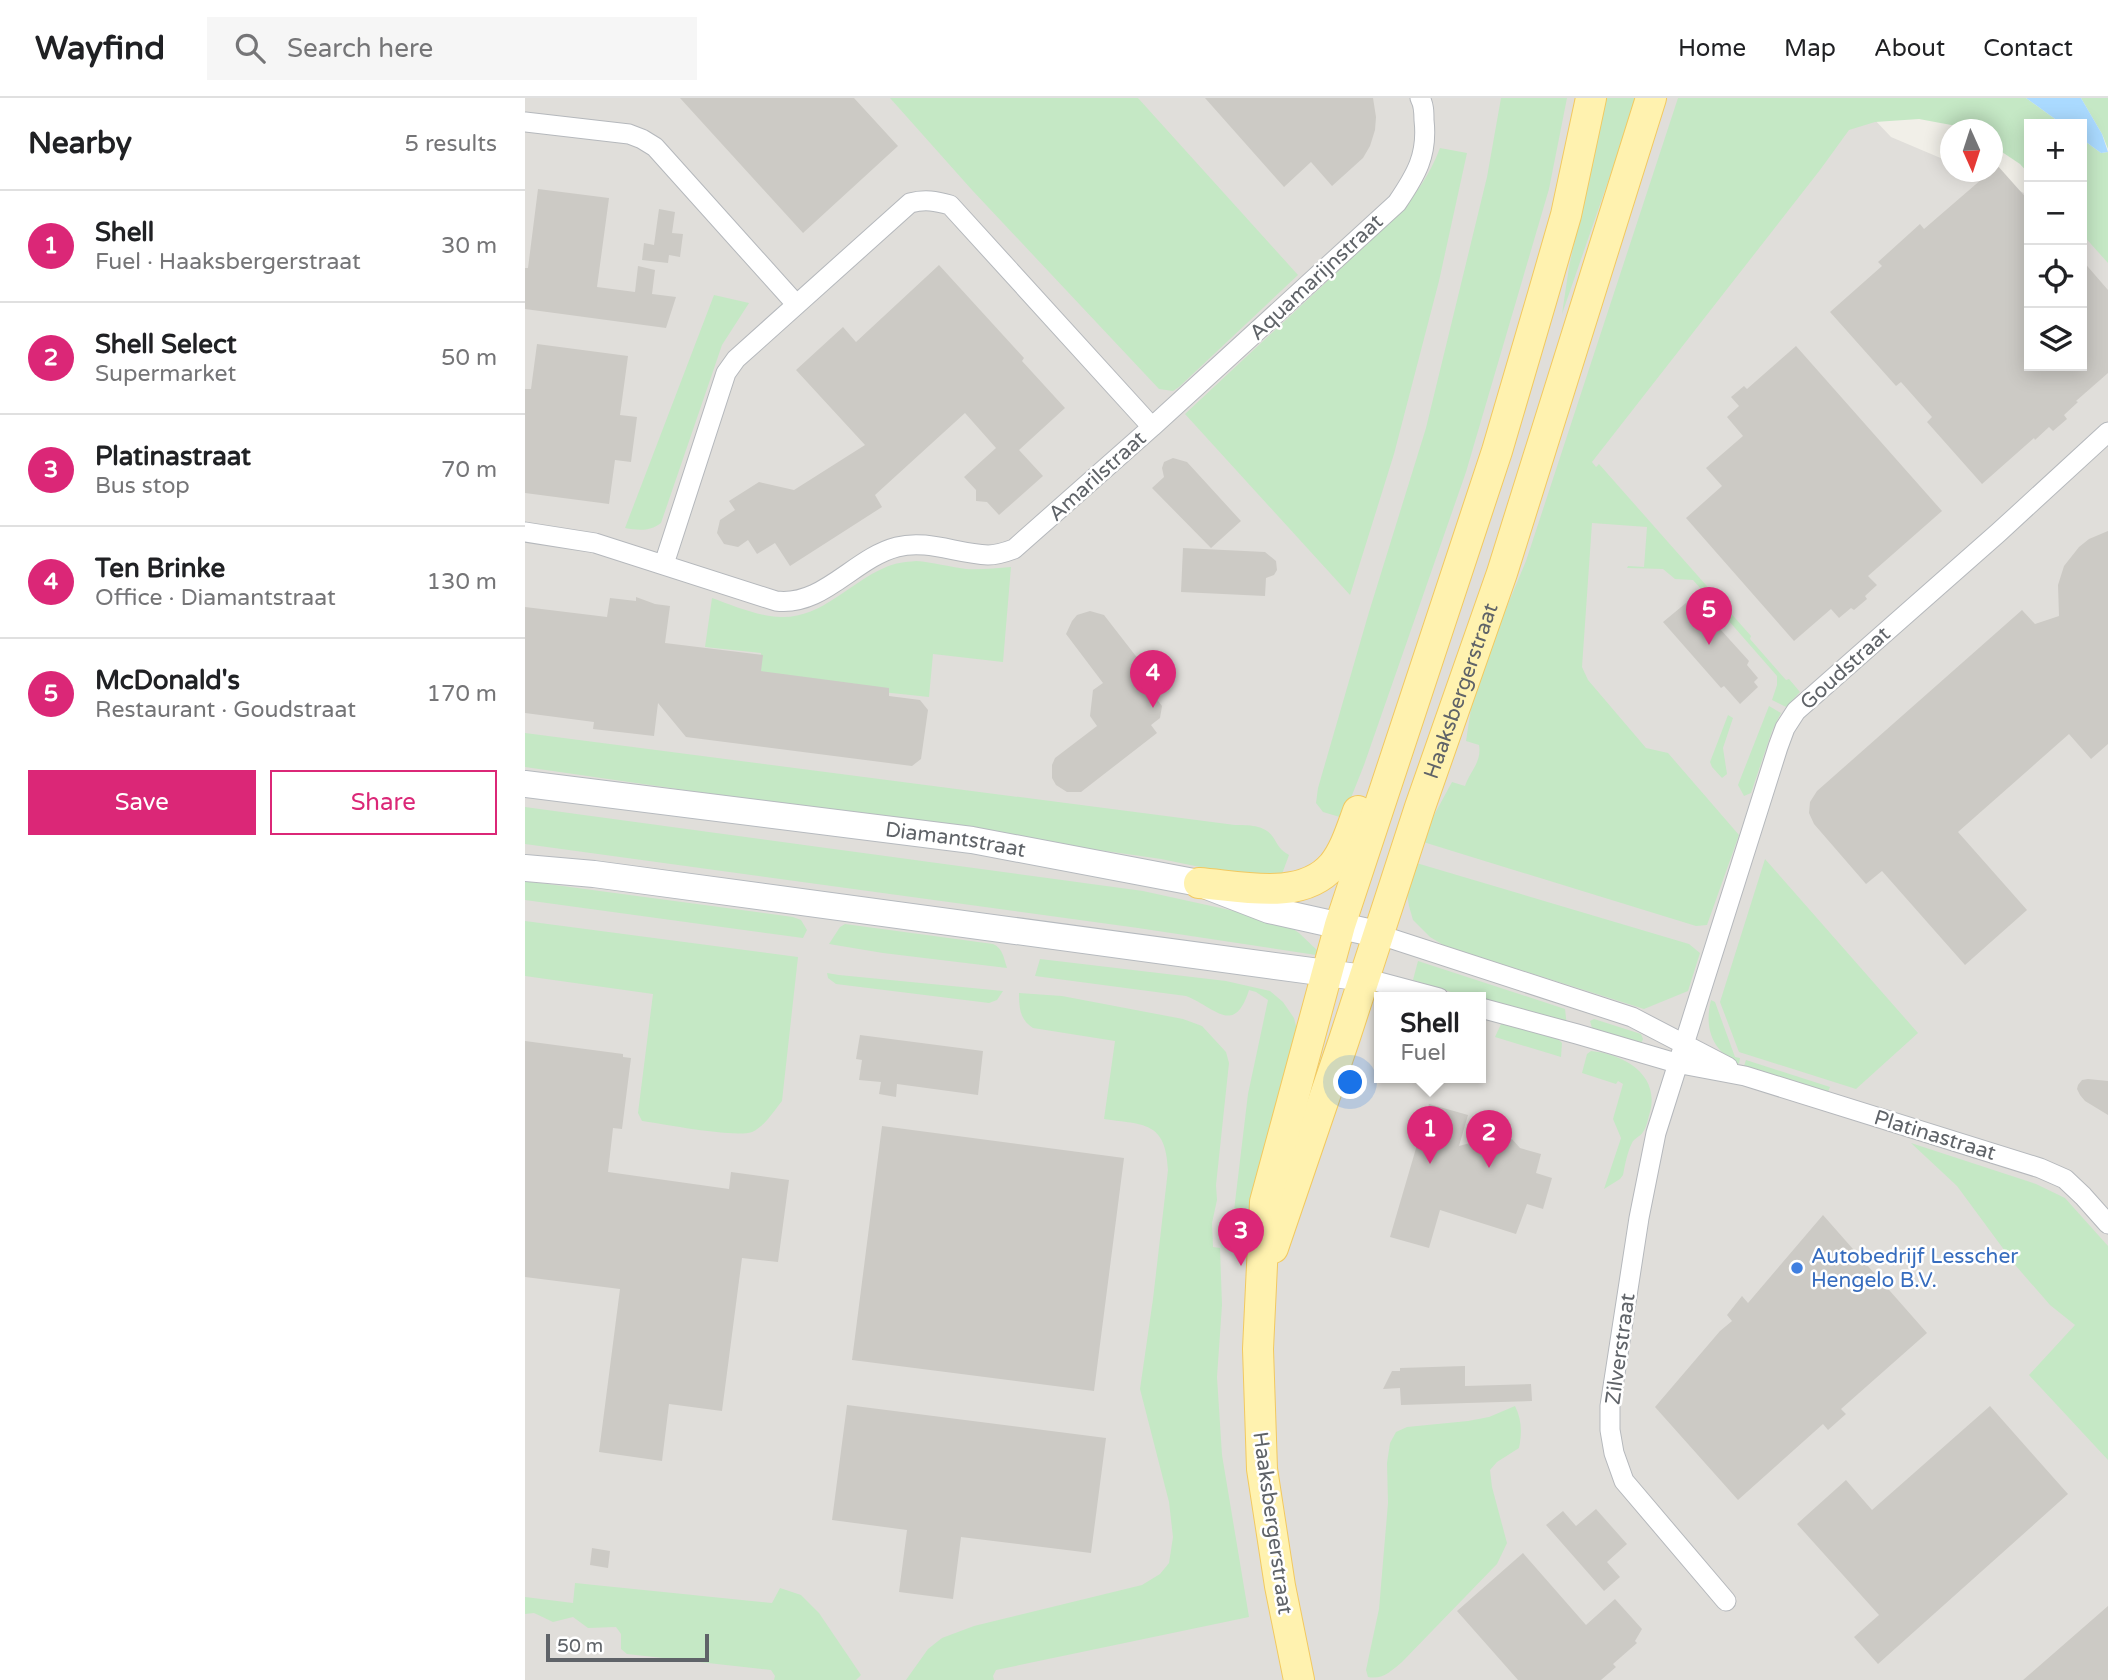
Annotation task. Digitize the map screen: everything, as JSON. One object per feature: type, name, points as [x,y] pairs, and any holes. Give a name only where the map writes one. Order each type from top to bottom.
[{"type":"main road","name":"Haaksbergerstraat","points":[[1299,1680],[1280,1586],[1262,1469],[1258,1349],[1265,1202],[1340,925],[1497,451],[1566,215],[1591,98]]},
{"type":"main road","name":"Haaksbergerstraat","points":[[1261,1282],[1517,524],[1651,98]]},
{"type":"main road","points":[[1199,883],[1275,889],[1315,880],[1332,866],[1346,845],[1418,640],[1447,600]]},
{"type":"main road","name":"Diamantstraat","points":[[525,784],[972,840],[1199,883],[1269,910],[1377,934]]},
{"type":"main road","points":[[525,868],[594,874],[1364,978]]},
{"type":"street","name":"Aquamarijnstraat","points":[[1152,427],[1397,203],[1413,179],[1423,157],[1426,137],[1420,98]]},
{"type":"street","points":[[525,122],[629,134],[655,147],[796,304]]},
{"type":"street","name":"Amarilstraat","points":[[525,532],[595,543],[776,601],[790,603],[805,599],[883,551],[898,547],[917,544],[989,555],[1014,550],[1152,427],[950,205],[923,200],[910,203],[736,359],[726,373],[664,564]]},
{"type":"street","name":"Goudstraat","points":[[1676,1063],[1778,747],[1785,728],[1796,711],[2108,432]]},
{"type":"street","name":"Platinastraat","points":[[1377,934],[1632,1017],[1745,1076]]},
{"type":"street","points":[[1364,978],[1416,992]]},
{"type":"street","name":"Platinastraat","points":[[1486,1010],[1676,1063],[1745,1076],[2041,1168],[2065,1179],[2108,1224]]},
{"type":"street","name":"Zilverstraat","points":[[1676,1063],[1656,1133],[1641,1208],[1610,1406],[1610,1430],[1614,1454],[1624,1481],[1726,1601]]},
{"type":"shaded area","points":[[525,98],[1854,98],[1891,137],[1940,158],[1940,182],[1998,182],[2024,193],[2024,371],[2087,371],[2087,218],[2108,227],[2108,1680],[525,1680]]},
{"type":"green space","points":[[890,98],[1138,98],[1298,275],[1179,387],[1173,391],[1159,389],[972,190]]},
{"type":"green space","points":[[1501,98],[1567,98],[1549,189],[1466,472],[1343,818],[1323,812],[1316,803],[1318,788],[1426,428],[1487,177]]},
{"type":"green space","points":[[1605,98],[1637,98],[1562,314],[1569,267]]},
{"type":"green space","points":[[1678,98],[2026,98],[2055,119],[2024,119],[2024,168],[2003,153],[2003,119],[1940,119],[1940,123],[1919,119],[1875,122],[1849,130],[1592,462],[1596,467],[1599,464],[1751,636],[1750,639],[1786,680],[1789,679],[1800,692],[1786,707],[1772,700],[1777,676],[1693,580],[1675,579],[1663,569],[1627,568],[1644,567],[1647,527],[1592,523],[1582,667],[1588,680],[1646,748],[1668,753],[1739,835],[1707,925],[1696,926],[1420,841],[1452,782],[1465,786],[1477,761],[1479,745],[1466,741],[1475,683],[1526,561]]},
{"type":"green space","points":[[2081,98],[2108,98],[2108,149],[2102,134]]},
{"type":"green space","points":[[2087,143],[2101,153],[2108,152],[2108,263],[2087,240]]},
{"type":"green space","points":[[1440,148],[1467,153],[1439,281],[1394,454],[1350,595],[1185,414],[1396,217],[1432,167]]},
{"type":"green space","points":[[714,295],[749,303],[722,345],[661,523],[648,529],[625,528]]},
{"type":"green space","points":[[916,561],[966,569],[1011,567],[1003,662],[933,654],[929,697],[759,679],[761,653],[705,647],[712,598],[763,615],[796,616],[822,606],[884,568]]},
{"type":"green space","points":[[1769,706],[1781,713],[1772,731],[1751,793],[1744,796],[1738,785]]},
{"type":"green space","points":[[1728,715],[1733,718],[1723,748],[1727,774],[1722,778],[1710,762]]},
{"type":"green space","points":[[525,733],[1251,826],[1270,833],[1281,849],[1289,855],[1282,874],[1229,873],[1161,859],[525,767]]},
{"type":"green space","points":[[525,807],[1143,891],[1266,918],[1289,926],[1319,952],[1316,955],[525,844]]},
{"type":"green space","points":[[1765,859],[1918,1033],[1856,1089],[1739,1052],[1720,1002]]},
{"type":"green space","points":[[1413,862],[1689,944],[1700,953],[1688,991],[1644,1009],[1445,946],[1430,937],[1413,920],[1405,882]]},
{"type":"green space","points":[[525,881],[793,917],[801,920],[807,930],[803,938],[525,900]]},
{"type":"green space","points":[[525,921],[798,957],[782,1101],[769,1118],[752,1132],[715,1132],[642,1121],[638,1113],[653,994],[525,976]]},
{"type":"green space","points":[[845,924],[993,944],[1001,951],[1007,968],[829,944]]},
{"type":"green space","points":[[1040,959],[1226,981],[1270,991],[1283,1002],[1294,1018],[1299,1038],[1274,1120],[1247,1230],[1232,1227],[1248,1094],[1268,1000],[1249,990],[1237,1012],[1223,1015],[1186,996],[1035,976]]},
{"type":"green space","points":[[1418,961],[1565,1009],[1567,1026],[1486,1002],[1486,992],[1451,992],[1413,980]]},
{"type":"green space","points":[[827,973],[1003,991],[997,1000],[989,1003],[836,984],[828,978]]},
{"type":"green space","points":[[1019,993],[1062,996],[1183,1019],[1202,1026],[1226,1052],[1229,1063],[1216,1185],[1217,1200],[1212,1223],[1213,1247],[1220,1248],[1222,1305],[1217,1377],[1222,1455],[1249,1617],[996,1670],[994,1680],[906,1680],[928,1649],[942,1638],[974,1626],[1142,1585],[1160,1574],[1169,1563],[1173,1537],[1169,1502],[1140,1389],[1168,1170],[1163,1142],[1150,1128],[1104,1119],[1115,1041],[1033,1028],[1021,1013]]},
{"type":"green space","points":[[1711,1000],[1715,1002],[1735,1057],[1740,1058],[1739,1064],[1722,1052],[1712,1038],[1709,1020]]},
{"type":"green space","points":[[1594,1019],[1641,1034],[1641,1044],[1594,1035],[1590,1021]]},
{"type":"green space","points":[[1501,1024],[1558,1039],[1562,1043],[1561,1057],[1495,1037]]},
{"type":"green space","points":[[1591,1051],[1615,1056],[1636,1068],[1650,1087],[1652,1099],[1645,1128],[1632,1143],[1623,1175],[1604,1189],[1621,1138],[1613,1119],[1623,1084],[1582,1073],[1587,1054]]},
{"type":"green space","points":[[1746,1060],[1830,1087],[1828,1092],[1744,1066]]},
{"type":"green space","points":[[1911,1143],[2036,1184],[2065,1198],[2108,1246],[2108,1460],[2029,1375],[2075,1325],[2050,1305],[2016,1266],[1957,1186]]},
{"type":"green space","points":[[1515,1406],[1521,1427],[1519,1448],[1497,1462],[1490,1470],[1507,1543],[1497,1564],[1402,1662],[1382,1676],[1368,1677],[1366,1670],[1379,1609],[1390,1443],[1396,1432],[1407,1427],[1489,1417]]},
{"type":"green space","points":[[575,1583],[772,1603],[780,1588],[801,1595],[819,1613],[861,1675],[856,1680],[774,1680],[775,1676],[771,1670],[627,1654],[621,1649],[621,1634],[616,1627],[588,1628],[573,1617],[553,1622],[534,1613],[525,1614],[525,1597],[573,1603]]},
{"type":"water","points":[[2026,98],[2081,98],[2102,134],[2108,152],[2101,153],[2087,143],[2087,119],[2055,119]]},
{"type":"building","points":[[680,98],[854,98],[898,146],[803,233]]},
{"type":"building","points":[[1205,98],[1373,98],[1375,130],[1363,158],[1332,186],[1311,162],[1284,187]]},
{"type":"building","points":[[2003,172],[2024,195],[2024,371],[2087,371],[2087,266],[2108,290],[2108,373],[2076,401],[2078,402],[2064,415],[2067,419],[2053,431],[2049,427],[2035,440],[2034,438],[1982,484],[1927,422],[1932,417],[1901,382],[1896,386],[1830,312],[1882,266],[1878,262],[1920,224],[1924,229],[1978,182],[2003,182]]},
{"type":"building","points":[[538,189],[609,198],[597,287],[635,292],[638,266],[655,270],[652,294],[676,297],[666,328],[525,309],[525,268],[528,268]]},
{"type":"building","points":[[659,209],[675,212],[672,233],[683,234],[680,257],[669,255],[668,263],[642,260],[644,243],[654,245]]},
{"type":"building","points":[[939,265],[1024,358],[1022,361],[1065,408],[1019,450],[1043,476],[999,515],[987,502],[976,501],[976,490],[964,477],[996,448],[965,413],[875,495],[882,507],[790,566],[775,543],[757,554],[748,540],[738,547],[724,544],[717,533],[720,520],[735,510],[729,501],[759,482],[794,490],[865,445],[796,370],[843,327],[856,342]]},
{"type":"building","points":[[537,344],[628,356],[620,415],[637,417],[631,462],[615,460],[609,504],[525,493],[525,389],[531,389]]},
{"type":"building","points":[[1796,346],[1942,511],[1868,576],[1877,585],[1865,596],[1867,599],[1839,618],[1831,609],[1794,641],[1686,518],[1722,486],[1706,468],[1743,436],[1727,417],[1739,406],[1731,397],[1744,386],[1747,389]]},
{"type":"building","points":[[1173,458],[1187,462],[1241,521],[1211,548],[1152,488],[1164,477],[1164,462]]},
{"type":"building","points":[[2108,531],[2108,744],[2091,759],[2069,734],[1958,832],[2027,910],[1965,965],[1882,871],[1866,884],[1814,824],[1809,813],[1810,802],[1817,791],[2022,610],[2035,624],[2059,616],[2058,585],[2064,566],[2089,539]]},
{"type":"building","points":[[1183,548],[1265,552],[1276,561],[1277,570],[1274,575],[1266,578],[1265,596],[1181,592]]},
{"type":"building","points":[[636,597],[670,606],[665,643],[763,655],[761,671],[889,688],[889,696],[920,700],[928,710],[921,759],[912,766],[686,737],[658,703],[654,736],[593,729],[594,722],[525,713],[525,607],[607,617],[610,598],[636,601]]},
{"type":"building","points":[[1692,598],[1749,661],[1747,665],[1758,678],[1754,682],[1758,687],[1740,704],[1724,686],[1721,688],[1663,622]]},
{"type":"building","points":[[1090,611],[1104,615],[1163,691],[1155,697],[1162,706],[1160,718],[1151,725],[1157,733],[1081,792],[1067,792],[1056,785],[1052,778],[1052,765],[1055,758],[1097,726],[1090,716],[1093,690],[1103,683],[1066,634],[1077,615]]},
{"type":"building","points":[[860,1035],[983,1051],[978,1095],[897,1084],[896,1097],[879,1094],[881,1082],[859,1080],[862,1060],[856,1059]]},
{"type":"building","points":[[525,1041],[623,1054],[623,1057],[631,1058],[622,1129],[613,1128],[608,1172],[729,1189],[731,1172],[789,1180],[778,1262],[742,1258],[722,1411],[669,1404],[662,1461],[599,1452],[620,1289],[525,1277]]},
{"type":"building","points":[[2082,1080],[2108,1081],[2108,1115],[2080,1095],[2078,1085]]},
{"type":"building","points":[[1429,1104],[1468,1115],[1459,1146],[1500,1135],[1512,1139],[1520,1148],[1541,1154],[1536,1173],[1552,1178],[1543,1209],[1527,1204],[1516,1234],[1440,1210],[1429,1248],[1390,1237]]},
{"type":"building","points":[[882,1126],[1124,1158],[1094,1391],[852,1360]]},
{"type":"building","points":[[1823,1215],[1927,1333],[1841,1409],[1846,1414],[1828,1430],[1823,1424],[1738,1500],[1655,1407],[1720,1331],[1732,1321],[1727,1315],[1742,1296],[1748,1303]]},
{"type":"building","points":[[1465,1366],[1465,1386],[1531,1384],[1532,1401],[1401,1405],[1400,1388],[1383,1389],[1392,1371],[1400,1371],[1400,1368]]},
{"type":"building","points":[[847,1405],[1106,1438],[1091,1553],[961,1537],[953,1599],[899,1592],[907,1530],[832,1520]]},
{"type":"building","points":[[1990,1406],[2068,1494],[1878,1664],[1854,1637],[1879,1615],[1797,1524],[1846,1480],[1872,1510]]},
{"type":"building","points":[[1596,1509],[1627,1544],[1607,1562],[1620,1577],[1604,1591],[1546,1525],[1563,1511],[1576,1526]]},
{"type":"building","points":[[592,1548],[610,1551],[608,1568],[590,1565]]},
{"type":"building","points":[[1523,1553],[1586,1625],[1615,1599],[1642,1629],[1635,1641],[1637,1643],[1613,1664],[1616,1667],[1601,1680],[1518,1680],[1457,1611]]},
{"type":"building","points":[[2108,1606],[2108,1680],[2023,1680]]},
{"type":"place","name":"McDonald's","points":[[1709,645]]},
{"type":"place","name":"Ten Brinke","points":[[1153,708]]},
{"type":"place","name":"Shell","points":[[1430,1164]]},
{"type":"place","name":"Shell Select","points":[[1489,1168]]},
{"type":"place","name":"Platinastraat","points":[[1241,1266]]},
{"type":"place","name":"Autobedrijf Lesscher Hengelo B.V.","points":[[1797,1268]]}]
